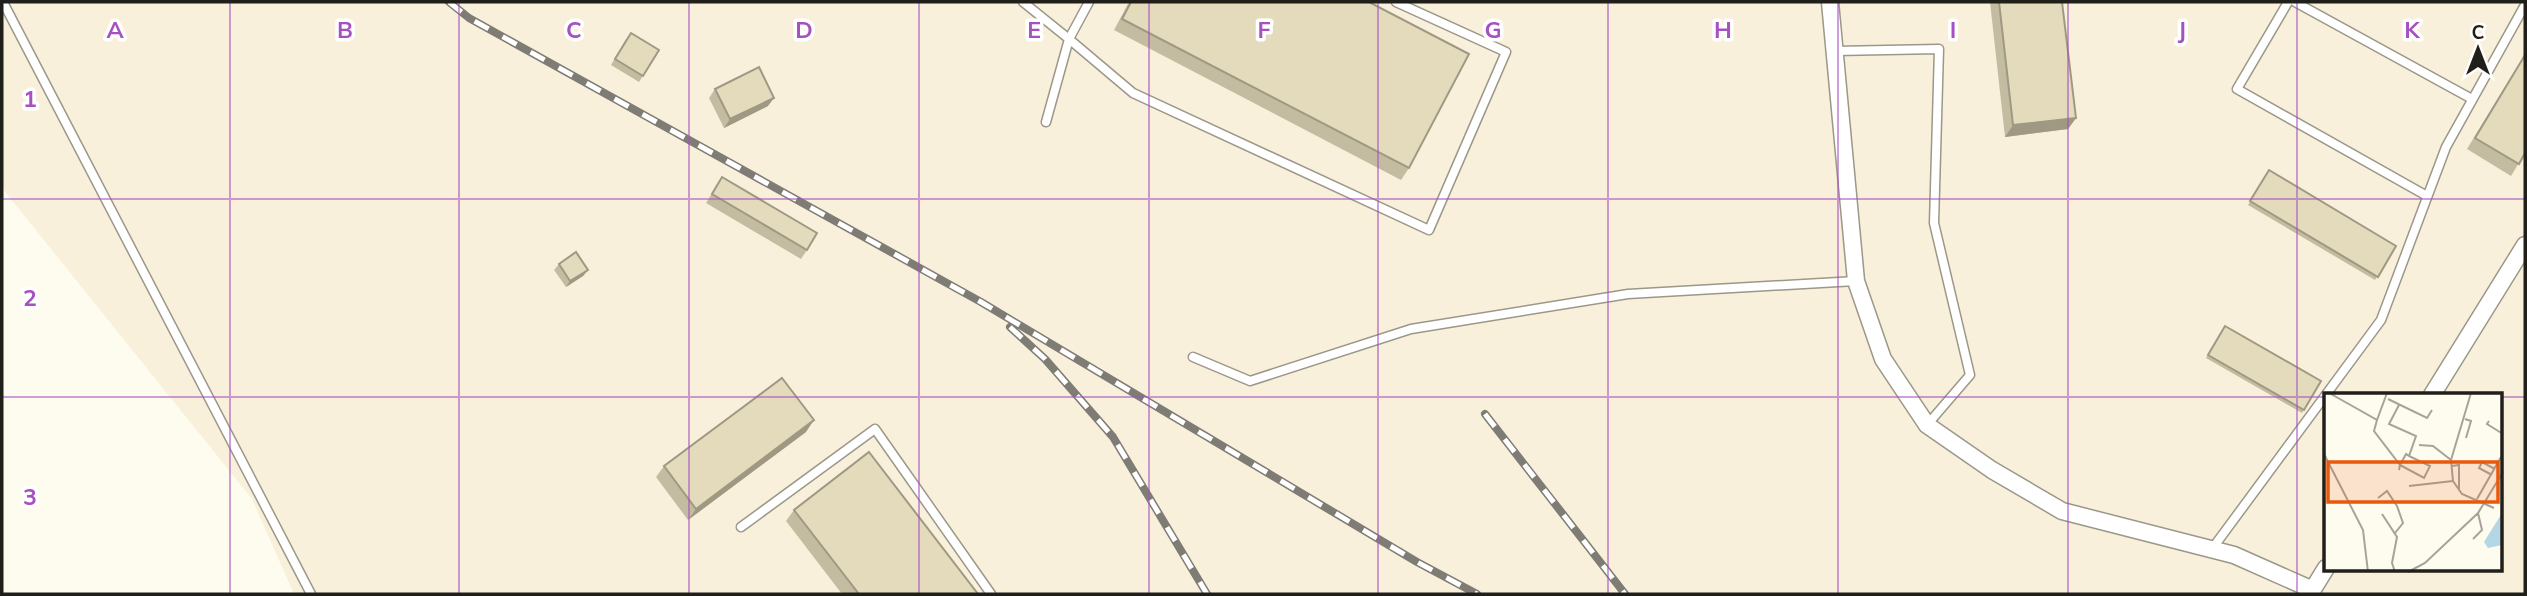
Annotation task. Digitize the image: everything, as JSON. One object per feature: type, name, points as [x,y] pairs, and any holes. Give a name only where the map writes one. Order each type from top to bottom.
[{"type":"street","points":[[1830,2],[1856,281],[1883,359],[1927,425],[1992,470],[2062,511],[2234,555],[2314,593],[2324,572]]},
{"type":"street","points":[[2433,393],[2525,245]]},
{"type":"lane","points":[[3,2],[311,594]]},
{"type":"lane","points":[[1023,2],[1133,93],[1429,230],[1506,52],[1396,2]]},
{"type":"lane","points":[[1046,122],[1069,39],[1089,2]]},
{"type":"lane","points":[[2288,2],[2236,89],[2427,196]]},
{"type":"lane","points":[[2295,2],[2473,99]]},
{"type":"lane","points":[[2327,393],[2381,320],[2446,147],[2525,5]]},
{"type":"lane","points":[[1835,51],[1939,48],[1934,223],[1970,375],[1927,425]]},
{"type":"lane","points":[[1193,357],[1250,381],[1411,329],[1628,294],[1856,281]]},
{"type":"lane","points":[[2212,550],[2324,398]]},
{"type":"lane","points":[[741,527],[875,429],[991,594]]},
{"type":"shaded area","points":[[2,2],[2525,2],[2525,594],[294,594],[252,499],[2,188]]},
{"type":"building","points":[[1131,2],[1369,2],[1469,54],[1409,168],[1122,19]]},
{"type":"building","points":[[1999,2],[2062,2],[2076,118],[2013,125]]},
{"type":"building","points":[[631,33],[659,50],[643,76],[615,59]]},
{"type":"building","points":[[2525,55],[2525,153],[2519,164],[2475,138]]},
{"type":"building","points":[[759,67],[774,98],[730,119],[715,89]]},
{"type":"building","points":[[2269,170],[2396,246],[2378,277],[2250,201]]},
{"type":"building","points":[[722,177],[817,233],[807,250],[712,194]]},
{"type":"building","points":[[576,252],[588,270],[570,281],[559,264]]},
{"type":"building","points":[[2225,326],[2321,381],[2304,410],[2208,355]]},
{"type":"building","points":[[782,378],[814,420],[696,509],[664,466]]},
{"type":"building","points":[[869,452],[978,594],[859,594],[794,510]]},
{"type":"railway","points":[[449,2],[469,18],[981,302],[1417,562],[1477,594]]},
{"type":"railway","points":[[1010,327],[1045,359],[1113,437],[1207,594]]},
{"type":"railway","points":[[1485,414],[1625,594]]}]
